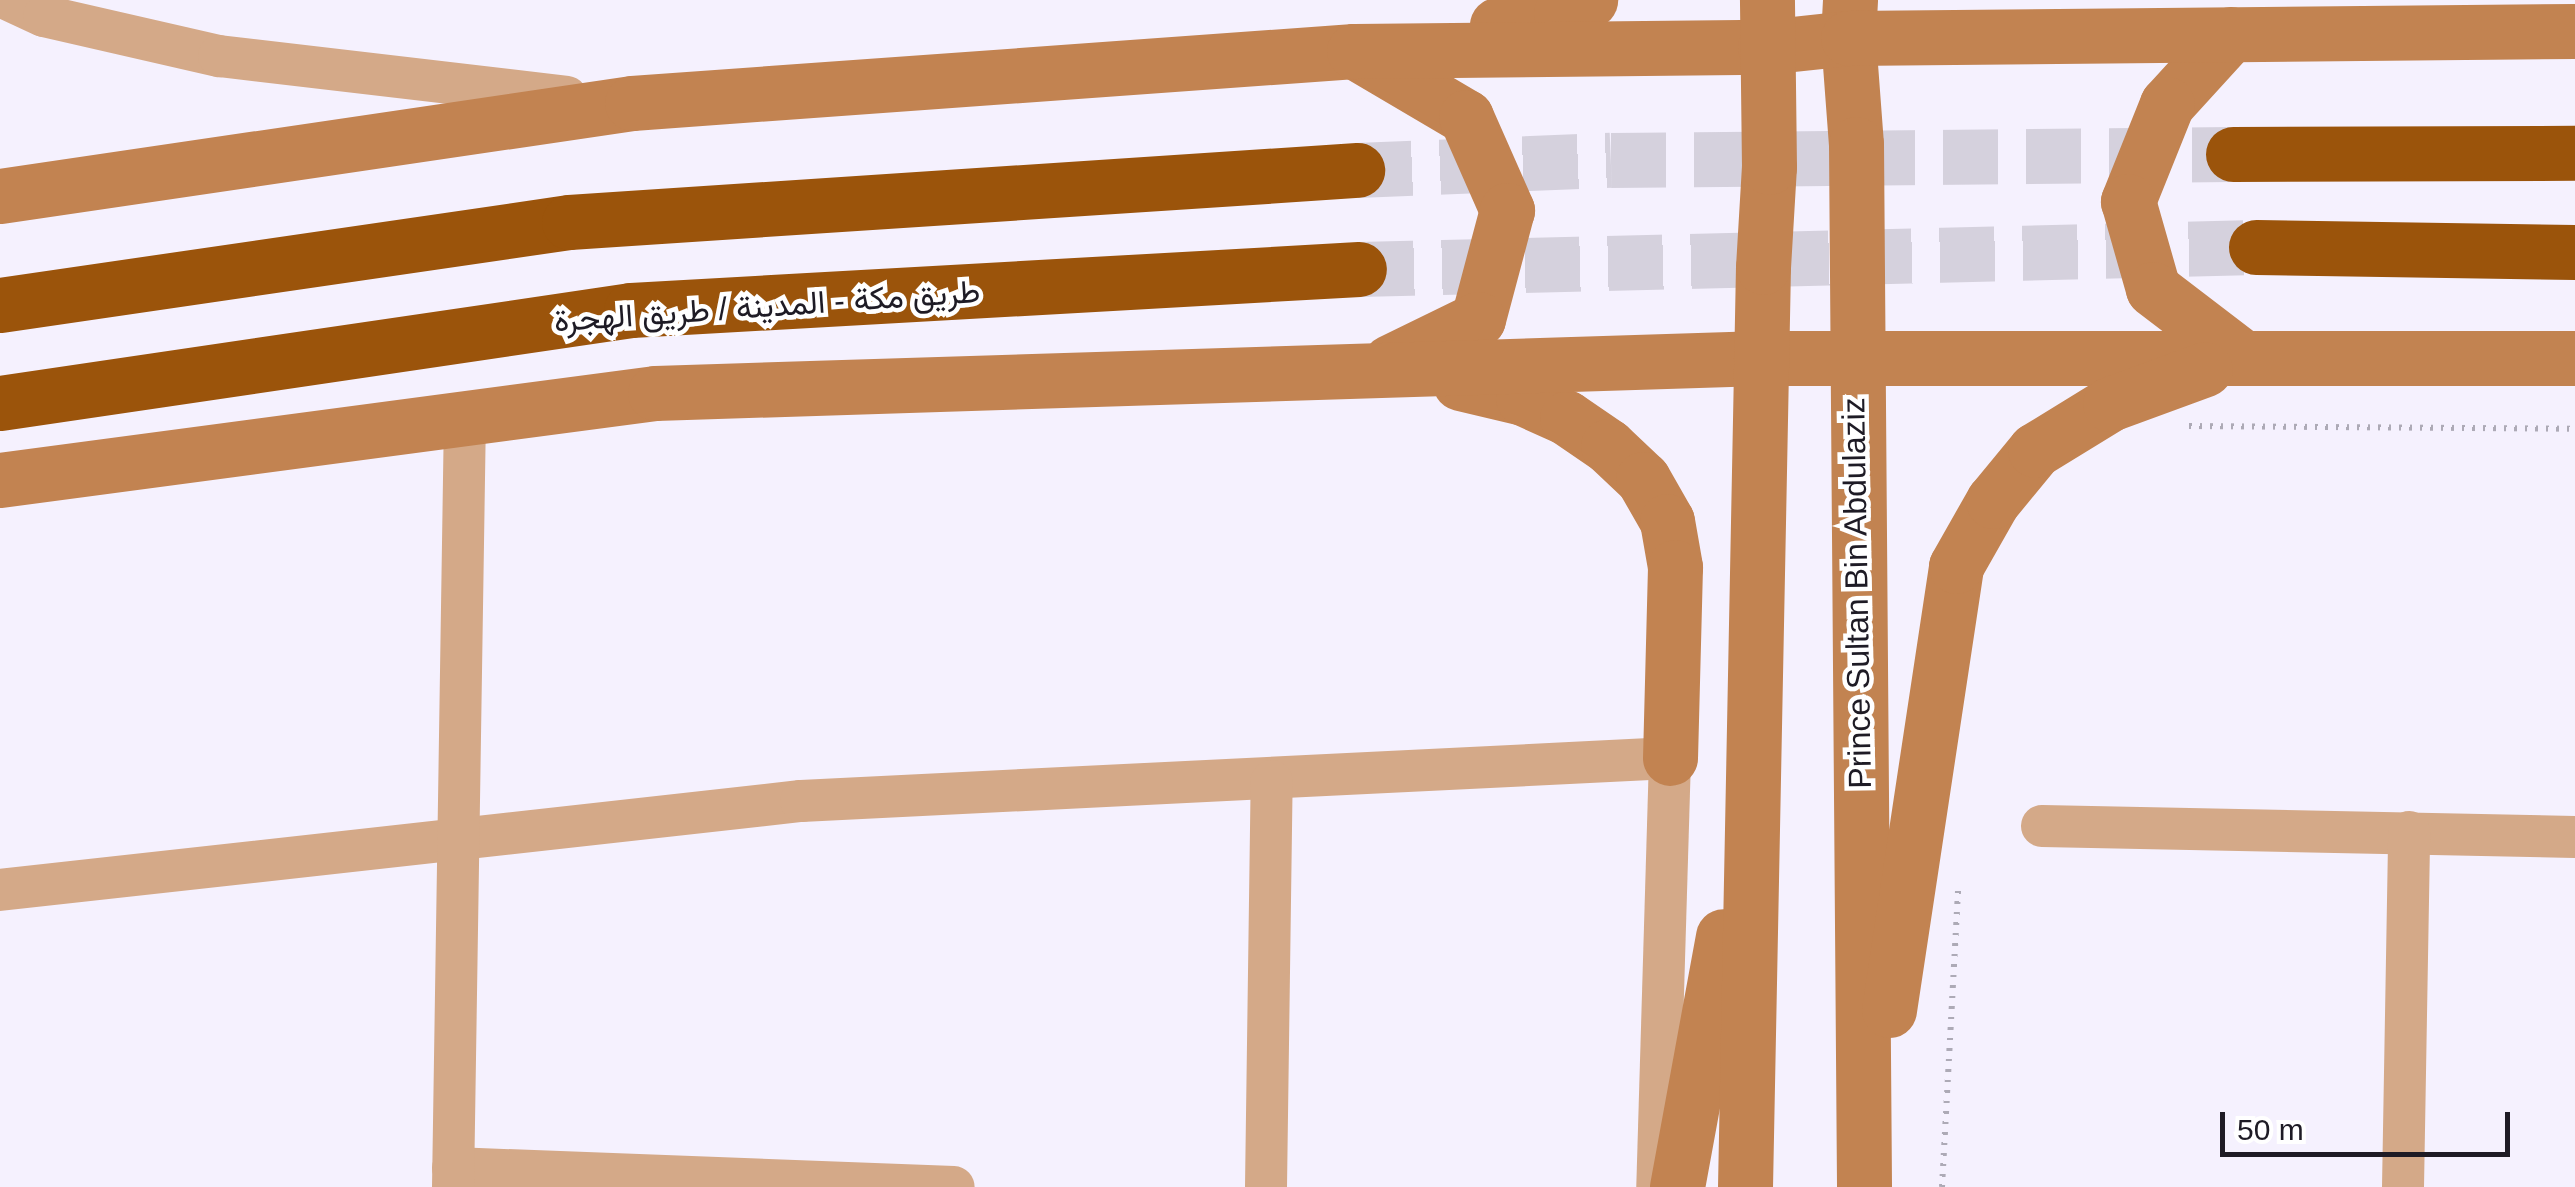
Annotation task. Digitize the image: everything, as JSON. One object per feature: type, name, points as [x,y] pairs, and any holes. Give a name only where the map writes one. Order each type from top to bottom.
[{"type":"highway","points":[[2233,154],[2575,153]]},
{"type":"highway","points":[[0,304],[569,222],[1358,170]]},
{"type":"highway","points":[[2256,247],[2575,252]]},
{"type":"highway","name":"طريق مكة - المدينة / طريق الهجرة","points":[[0,403],[631,310],[1359,268]]},
{"type":"street","points":[[9,0],[44,16],[218,56],[484,91],[632,102]]},
{"type":"street","points":[[1354,51],[1561,13],[1590,0]]},
{"type":"street","points":[[0,196],[632,102],[1766,24],[1849,19],[2231,34],[2575,31]]},
{"type":"street","name":"Prince Sultan Bin Abdulaziz","points":[[1849,19],[1856,144],[1854,358],[1864,1186]]},
{"type":"street","points":[[1744,1187],[1760,358],[1769,167],[1766,24]]},
{"type":"street","points":[[2231,34],[2167,104],[2128,200],[2153,289],[2241,356]]},
{"type":"street","points":[[1354,51],[1466,117],[1507,210],[1478,319],[1387,369]]},
{"type":"street","points":[[1864,1186],[1956,566],[1994,501],[2035,450],[2110,404],[2241,356]]},
{"type":"street","points":[[0,480],[655,393],[1760,358],[2575,358]]},
{"type":"street","points":[[1387,369],[1522,398],[1567,418],[1608,446],[1643,479],[1666,521],[1675,567],[1657,1187]]},
{"type":"street","points":[[465,418],[453,1178],[954,1187]]},
{"type":"street","points":[[0,890],[458,836],[802,802],[1670,758]]},
{"type":"street","points":[[1677,1187],[1753,776]]},
{"type":"street","points":[[1266,1187],[1272,781]]},
{"type":"street","points":[[2042,826],[2575,837]]},
{"type":"street","points":[[2403,1187],[2409,832]]},
{"type":"path","points":[[2181,426],[2575,429]]},
{"type":"path","points":[[1942,1187],[1959,875]]},
{"type":"tunnel","points":[[1357,170],[1611,160],[2233,154]]},
{"type":"tunnel","points":[[1359,269],[2256,247]]}]
